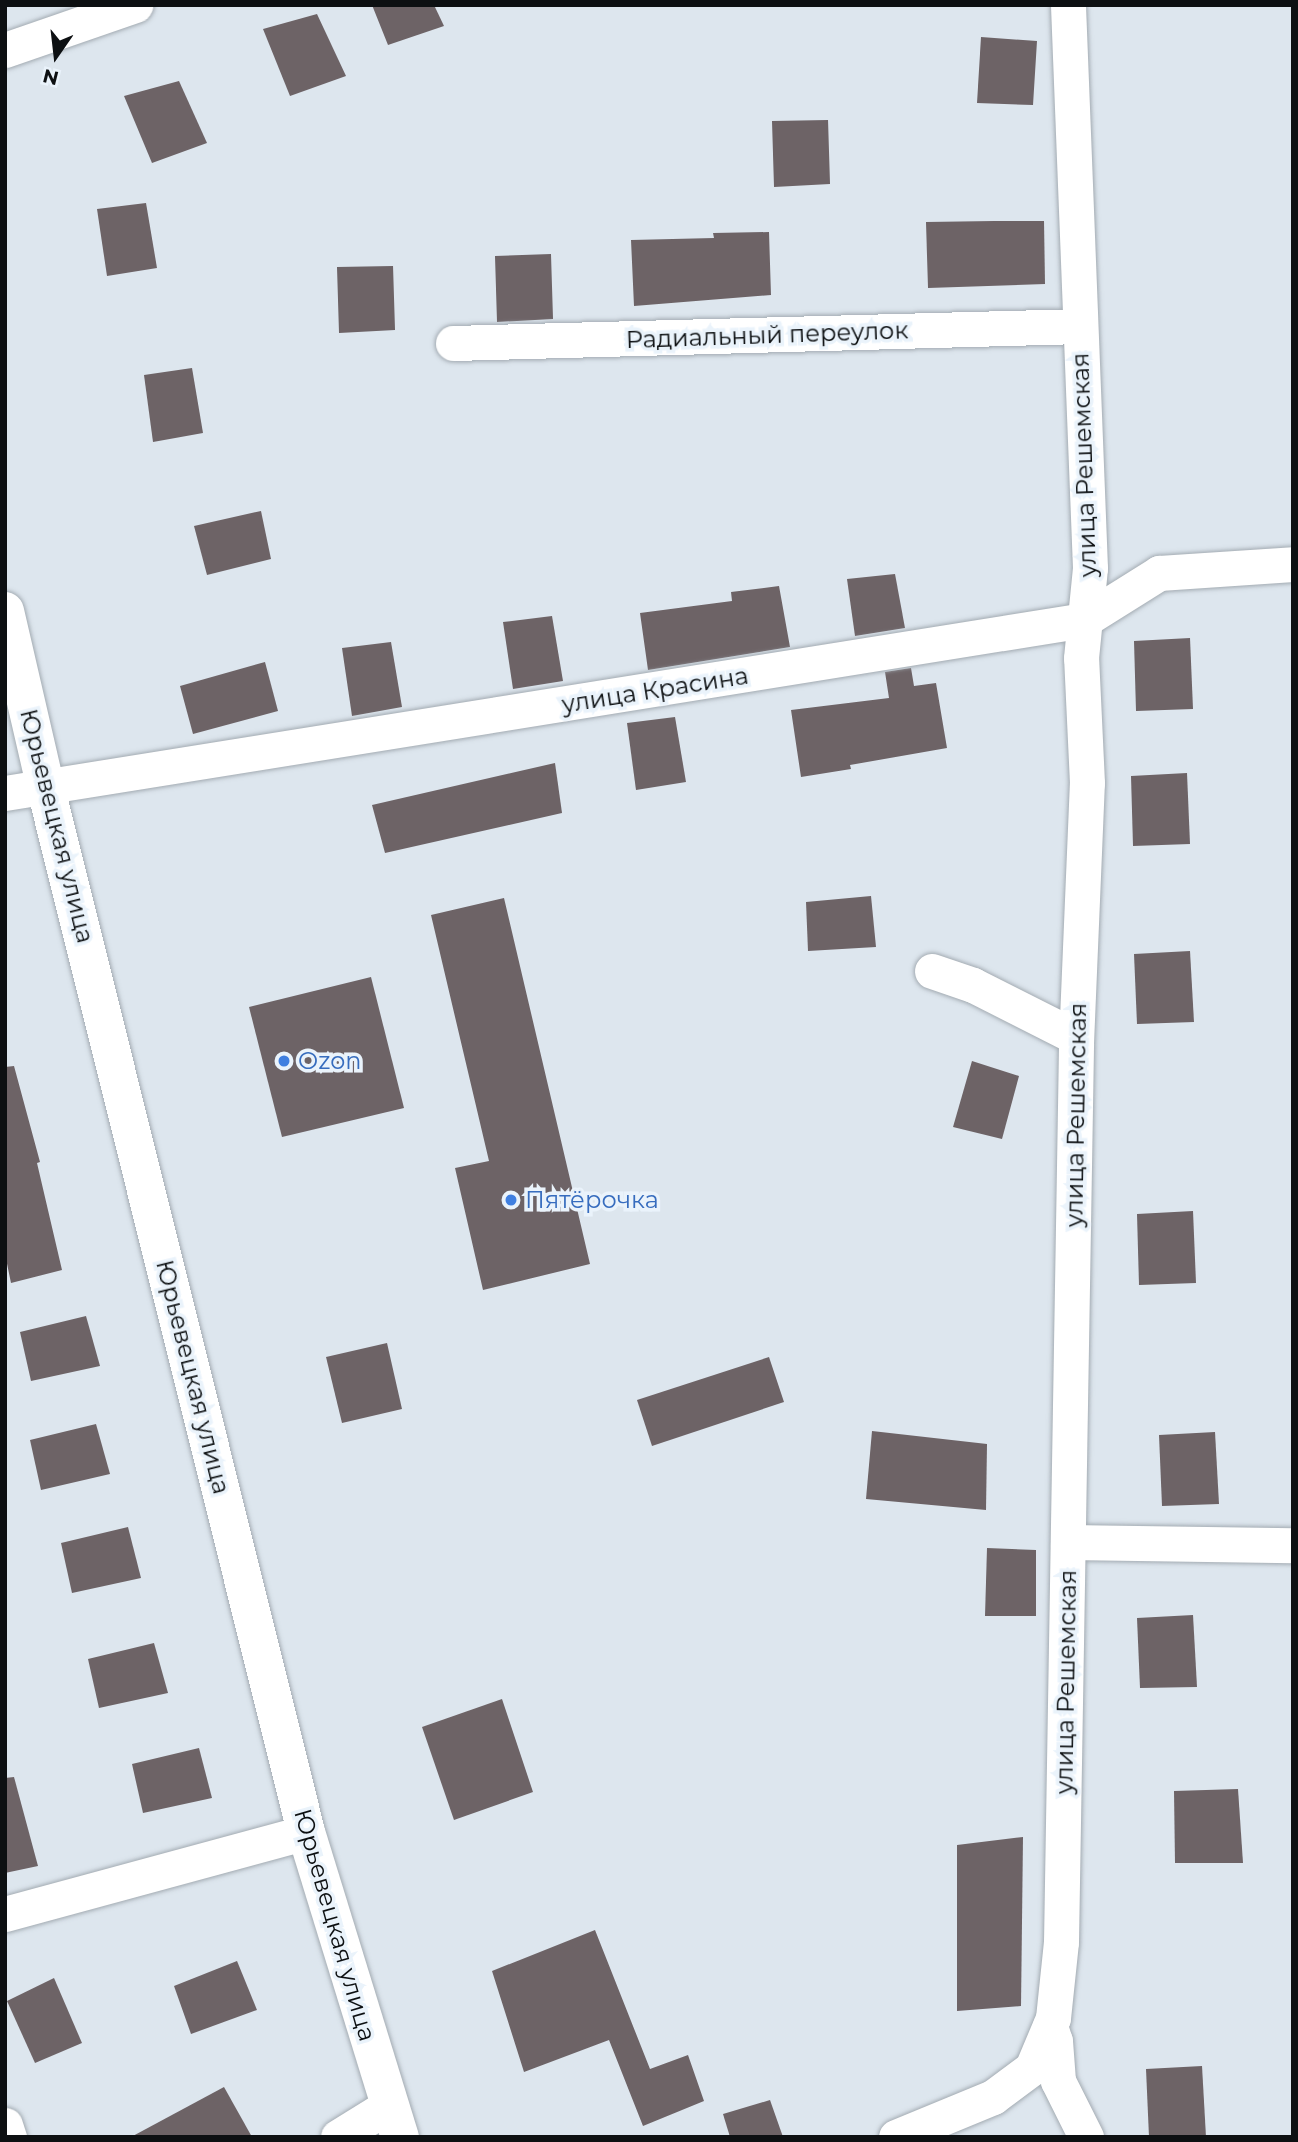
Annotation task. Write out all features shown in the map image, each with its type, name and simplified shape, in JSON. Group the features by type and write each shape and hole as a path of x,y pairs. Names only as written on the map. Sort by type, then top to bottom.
{"main road":[{"name":"Юрьевецкая улица","path":"5,611 46,789 306,1832 394,2121"}],"street":[{"path":"5,50 135,5"},
{"name":"улица Решемская","path":"896,2137 993,2097 1032,2068 1050,2026 1061,1942 1076,1037 1087,783 1081,658 1090,568 1068,5"},
{"name":"Радиальный переулок","path":"453,343 1080,326"},
{"name":"улица Красина","path":"5,793 46,789 1084,620 1159,573 1293,564"},
{"path":"932,971 972,985 1076,1037"},
{"path":"1068,1542 1293,1545"},
{"path":"5,1914 306,1832"},
{"path":"1050,2026 1055,2041 1059,2137"},
{"path":"1058,2081 1086,2137"},
{"path":"338,2137 394,2121"},
{"path":"5,2125 9,2137"}],"building":[{"path":"372,5 434,5 444,26 388,45"},
{"path":"317,14 346,76 290,96 263,29"},
{"path":"981,37 1037,41 1033,105 977,103"},
{"path":"179,81 207,143 152,163 124,96"},
{"path":"828,120 830,184 774,187 772,121"},
{"path":"146,203 157,268 107,276 97,209"},
{"path":"1044,221 1045,284 928,288 926,222"},
{"path":"769,232 771,295 634,306 631,240 714,238 713,233"},
{"path":"551,254 553,319 497,322 495,256"},
{"path":"393,266 395,330 339,333 337,267"},
{"path":"192,368 203,433 153,442 144,375"},
{"path":"261,511 271,559 207,575 194,526"},
{"path":"895,574 905,628 855,636 847,579"},
{"path":"779,586 790,647 648,670 640,613 732,601 731,592"},
{"path":"552,616 563,681 513,689 503,622"},
{"path":"1190,638 1193,709 1136,711 1134,641"},
{"path":"391,642 402,707 352,716 342,648"},
{"path":"265,662 278,711 193,734 180,686"},
{"path":"911,668 914,686 936,683 947,748 850,765 851,769 801,777 791,710 889,698 885,672"},
{"path":"675,717 686,782 636,790 627,723"},
{"path":"555,763 562,813 385,853 372,805"},
{"path":"1187,773 1190,844 1133,846 1131,776"},
{"path":"871,896 876,947 808,951 806,902"},
{"path":"504,898 590,1264 483,1290 455,1168 489,1161 431,915"},
{"path":"1190,951 1194,1022 1137,1024 1134,954"},
{"path":"371,977 404,1108 282,1137 249,1007"},
{"path":"972,1061 1019,1076 1002,1139 953,1127"},
{"path":"14,1066 40,1162 37,1163 62,1270 11,1283 5,1254 5,1067"},
{"path":"1193,1211 1196,1283 1139,1285 1137,1214"},
{"path":"86,1316 100,1366 31,1381 20,1332"},
{"path":"387,1343 402,1409 342,1423 326,1357"},
{"path":"769,1357 784,1402 652,1446 637,1400"},
{"path":"96,1424 110,1474 41,1490 30,1440"},
{"path":"872,1431 987,1444 986,1510 866,1499"},
{"path":"1215,1432 1219,1504 1162,1506 1159,1435"},
{"path":"128,1527 141,1578 72,1593 61,1543"},
{"path":"987,1548 1036,1550 1036,1616 985,1616"},
{"path":"1193,1615 1197,1687 1140,1688 1137,1618"},
{"path":"154,1643 168,1693 99,1708 88,1659"},
{"path":"502,1699 533,1792 454,1820 422,1727"},
{"path":"199,1748 212,1798 143,1813 132,1764"},
{"path":"14,1777 38,1866 5,1873 5,1778"},
{"path":"1238,1789 1243,1863 1175,1863 1174,1791"},
{"path":"1023,1837 1021,2006 957,2011 957,1845"},
{"path":"595,1930 650,2069 688,2055 704,2101 643,2126 609,2040 524,2072 492,1971"},
{"path":"237,1961 257,2010 191,2034 174,1986"},
{"path":"54,1978 82,2043 35,2063 7,2001"},
{"path":"1202,2066 1206,2137 1149,2137 1146,2069"},
{"path":"224,2087 252,2137 131,2137"},
{"path":"770,2100 783,2137 730,2137 723,2114"}],"place":[{"name":"Ozon","path":"284,1061"},
{"name":"Пятёрочка","path":"511,1200"}]}
